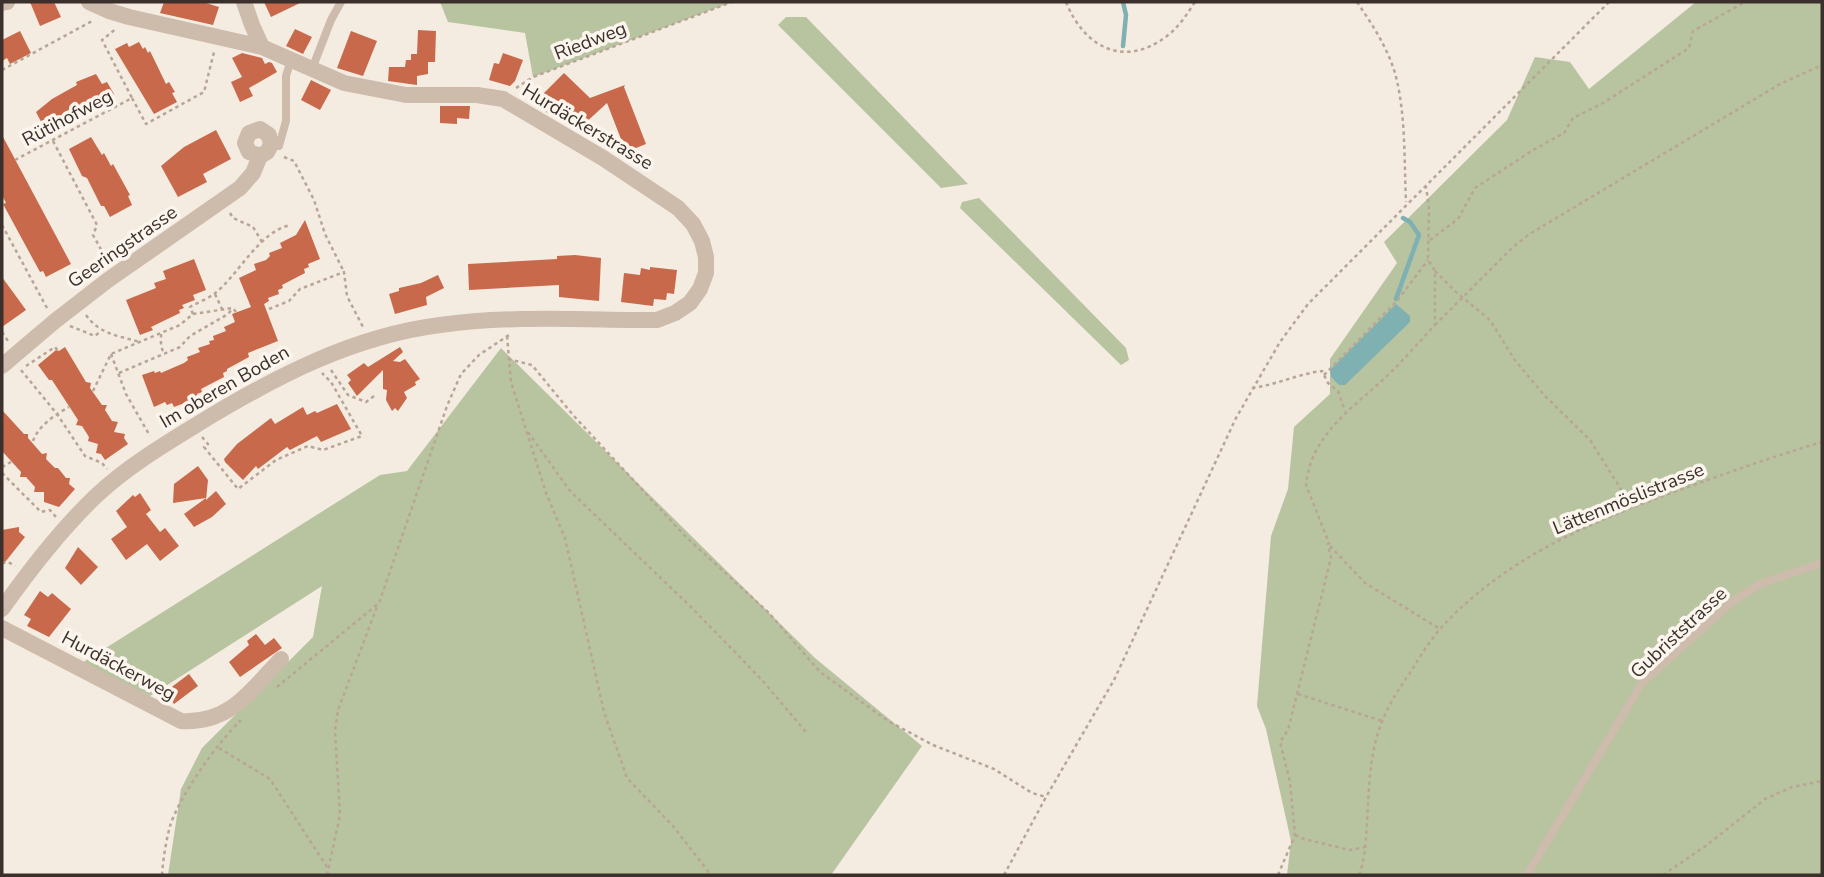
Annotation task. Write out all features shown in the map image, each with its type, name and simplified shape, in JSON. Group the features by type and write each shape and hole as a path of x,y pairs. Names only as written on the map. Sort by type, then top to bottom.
{"street":[{"path":"2,3 7,2"},
{"name":"Hurdäckerstrasse","path":"89,2 130,17 262,47 344,83 382,92 426,96 478,95 503,99 603,158 678,208 693,224 706,257 706,273 695,296 675,313 657,320 532,318"},
{"path":"244,2 262,47"},
{"name":"Geeringstrasse","path":"2,366 55,321 149,249 222,202 253,173 270,149"},
{"name":"Im oberen Boden","path":"2,609 54,539 97,495 157,448 248,393 307,363 395,333 440,325 532,318"},
{"name":"Hurdäckerweg","path":"2,628 181,721 200,722 216,718 234,707 281,659"}],"lane":[{"path":"312,69 341,2"},
{"path":"270,149 286,121 286,76 291,60"},
{"name":"Gubriststrasse","path":"1527,875 1643,683 1733,601 1762,583 1822,563"}],"path":[{"name":"Riedweg","path":"503,99 533,77 732,2"},
{"path":"1066,2 1079,29 1089,39 1101,46 1122,51 1152,45 1167,36 1179,25 1195,2"},
{"path":"1357,2 1373,25 1394,72 1401,101 1406,203"},
{"path":"1004,875 1114,680 1236,418 1280,342 1308,304 1609,2"},
{"path":"1430,240 1458,219 1475,188 1564,133 1573,118 1603,103 1689,48 1693,31 1745,2"},
{"path":"2,69 109,11"},
{"name":"Rütihofweg","path":"130,17 102,40 146,124 204,92 218,37"},
{"path":"1278,875 1295,835 1290,782 1280,742 1288,730 1331,558 1329,543 1306,485 1317,449 1329,430 1345,412 1379,384 1462,298 1528,235 1780,84 1822,65"},
{"name":"Rütihofweg","path":"15,160 132,98"},
{"path":"53,141 97,225 93,235 101,249"},
{"path":"284,157 294,161 314,200 325,234 344,272 347,296 361,319"},
{"path":"1324,375 1397,301 1428,260 1430,240 1426,187"},
{"path":"222,202 233,218 253,227 262,242"},
{"path":"2,225 44,302"},
{"path":"193,314 190,307 215,294 262,242 285,226 291,225"},
{"path":"1428,260 1435,271 1462,298 1490,320 1514,359 1544,395 1590,440 1632,507"},
{"path":"1435,271 1435,326"},
{"path":"269,309 289,301 300,289 344,272"},
{"path":"215,294 222,309"},
{"path":"93,391 111,354 180,326 193,314 233,308"},
{"path":"233,308 236,312"},
{"path":"119,373 180,347 190,335 228,314 233,308"},
{"path":"83,309 94,327 101,331 141,342"},
{"path":"327,875 340,815 335,730 338,709 379,603 447,406 461,374 479,355 532,318"},
{"path":"55,321 95,336 101,331"},
{"path":"161,334 160,346 163,354"},
{"path":"507,337 512,382 546,492 565,538 604,712 627,778 672,825 711,875"},
{"path":"26,367 55,347 58,351"},
{"path":"111,354 126,394 154,442"},
{"path":"508,359 532,365 573,415 686,537 769,612 820,672 899,726 933,745 994,769 1032,793 1046,797"},
{"path":"328,365 348,395 366,402 374,396"},
{"path":"19,371 21,370 57,414 85,456 102,463 107,470"},
{"path":"202,437 208,444 204,447 238,489 275,460 309,446 323,450 362,436 331,382 323,373 314,371"},
{"path":"1252,388 1322,371 1328,383 1338,391 1345,412"},
{"path":"33,441 34,436 57,414 69,407"},
{"path":"526,430 570,491 692,608 762,680 806,732"},
{"name":"Lättenmöslistrasse","path":"1359,875 1365,847 1370,769 1382,721 1401,686 1440,629 1521,562 1583,527 1632,507 1822,442"},
{"path":"2,467 11,462"},
{"path":"2,473 41,512 50,510 56,516"},
{"path":"1328,544 1365,583 1440,629"},
{"path":"2,563 8,562 15,566"},
{"path":"271,691 379,603"},
{"path":"1297,694 1382,721"},
{"path":"162,875 170,825 184,797 244,716"},
{"path":"218,748 270,779 327,867"},
{"path":"1663,875 1707,845 1765,799 1792,787 1822,781"},
{"path":"1295,835 1350,849 1365,847"}],"green space":[{"path":"440,2 732,2 533,77 525,33 448,22"},
{"path":"1696,2 1822,2 1822,875 1287,875 1291,841 1266,729 1257,706 1271,536 1288,489 1294,427 1330,394 1330,359 1397,263 1384,242 1507,120 1535,57 1570,62 1589,89"},
{"path":"786,17 806,17 968,184 941,188 778,25"},
{"path":"979,198 1126,348 1129,360 1121,365 960,208 962,202"},
{"path":"501,348 815,658 922,746 831,875 168,875 181,789 202,748 313,637 322,586 150,696 82,663 380,475 407,471"}],"water":[{"path":"1396,304 1410,316 1410,322 1345,385 1339,385 1331,377 1330,370"}],"building":[{"path":"30,2 54,2 61,17 40,26"},
{"path":"164,2 203,2 219,7 213,25 160,13"},
{"path":"264,2 302,2 271,17"},
{"path":"295,29 312,37 303,54 286,46"},
{"path":"418,30 436,31 435,62 428,62 428,74 417,76 417,85 388,81 389,67 405,67 406,60 411,60 411,54 417,54"},
{"path":"20,31 31,53 10,64 7,58 2,61 2,40"},
{"path":"351,31 377,41 363,76 337,68"},
{"path":"139,42 143,49 145,47 148,53 150,51 166,84 169,82 175,92 172,93 177,102 154,114 115,49 127,43 129,47"},
{"path":"242,53 262,58 265,64 272,63 277,72 249,88 253,96 240,102 231,82 242,77 232,58"},
{"path":"503,53 523,60 515,81 510,86 489,80 494,63 499,64"},
{"path":"564,73 590,98 625,85 646,144 626,152 607,103 582,126 566,110 558,119 533,104"},
{"path":"96,74 102,84 107,82 114,94 48,135 36,112 77,85 76,82"},
{"path":"311,80 331,90 320,110 301,100"},
{"path":"440,106 470,106 469,119 457,118 457,124 440,123"},
{"path":"216,130 231,159 203,174 207,182 178,197 161,166 184,147"},
{"path":"2,135 71,264 46,277 43,271 40,272 3,204 6,203 2,195"},
{"path":"91,137 102,155 104,153 111,166 113,164 130,195 128,196 132,205 110,217 104,206 101,206 87,178 82,176 69,149"},
{"path":"305,220 320,259 308,264 309,267 304,269 305,273 282,285 283,288 278,290 279,294 268,298 269,301 264,304 278,341 248,353 249,357 223,373 224,377 201,389 202,392 197,394 198,398 174,407 172,403 167,405 165,402 154,407 142,375 154,371 161,373 184,363 188,360 187,357 200,352 198,348 210,344 209,341 214,340 213,336 226,331 224,327 235,322 232,314 251,307 239,278 256,270 254,264 266,260 270,256 269,253 282,248 280,243 296,235"},
{"path":"557,256 601,258 599,301 559,297 559,285 469,290 468,264 557,259"},
{"path":"194,259 206,290 193,295 195,300 182,305 184,308 179,310 180,313 140,335 126,300 156,288 154,283 166,279 163,271"},
{"path":"650,267 677,270 674,294 667,293 666,300 654,299 653,306 621,302 624,273 640,275 641,268 650,270"},
{"path":"438,275 444,288 426,297 427,305 395,314 389,294"},
{"path":"2,277 26,310 2,327"},
{"path":"65,347 86,382 91,383 90,388 102,405 107,405 105,410 112,421 118,422 114,432 125,434 124,438 128,444 105,460 101,454 96,453 98,444 88,441 89,437 82,426 76,425 78,420 52,380 49,380 38,365 56,350"},
{"path":"400,347 403,352 393,361 400,362 405,359 420,379 415,382 416,385 404,392 407,398 398,411 395,408 392,411 386,400 383,370 357,396 348,383 351,380 347,375 364,363 368,367"},
{"path":"337,404 351,429 321,442 317,436 290,450 287,447 258,469 256,466 243,480 225,462 224,459 237,444 271,418 275,424 303,407 307,415"},
{"path":"2,410 24,434 28,434 28,438 42,454 47,453 46,459 55,468 66,478 70,478 69,484 75,489 59,507 44,502 44,492 34,492 35,487 26,477 20,477 21,472 2,451"},
{"path":"198,466 208,480 206,500 216,491 226,504 212,517 194,527 184,514 206,498 173,503 174,484"},
{"path":"140,493 151,510 146,514 160,532 165,528 179,546 160,561 147,544 126,560 111,539 127,527 116,511 133,495 135,497"},
{"path":"19,527 19,532 25,537 2,566 2,530"},
{"path":"78,547 98,567 81,585 65,568"},
{"path":"40,591 48,597 52,593 71,609 49,637 27,626 31,619 24,615"},
{"path":"256,634 265,645 274,638 282,648 240,677 229,662 249,645 247,641"},
{"path":"189,674 198,686 174,704 165,692"}],"waterway":[{"path":"1123,2 1126,15 1123,46"},
{"path":"1396,299 1419,235 1410,222 1403,218"}]}
